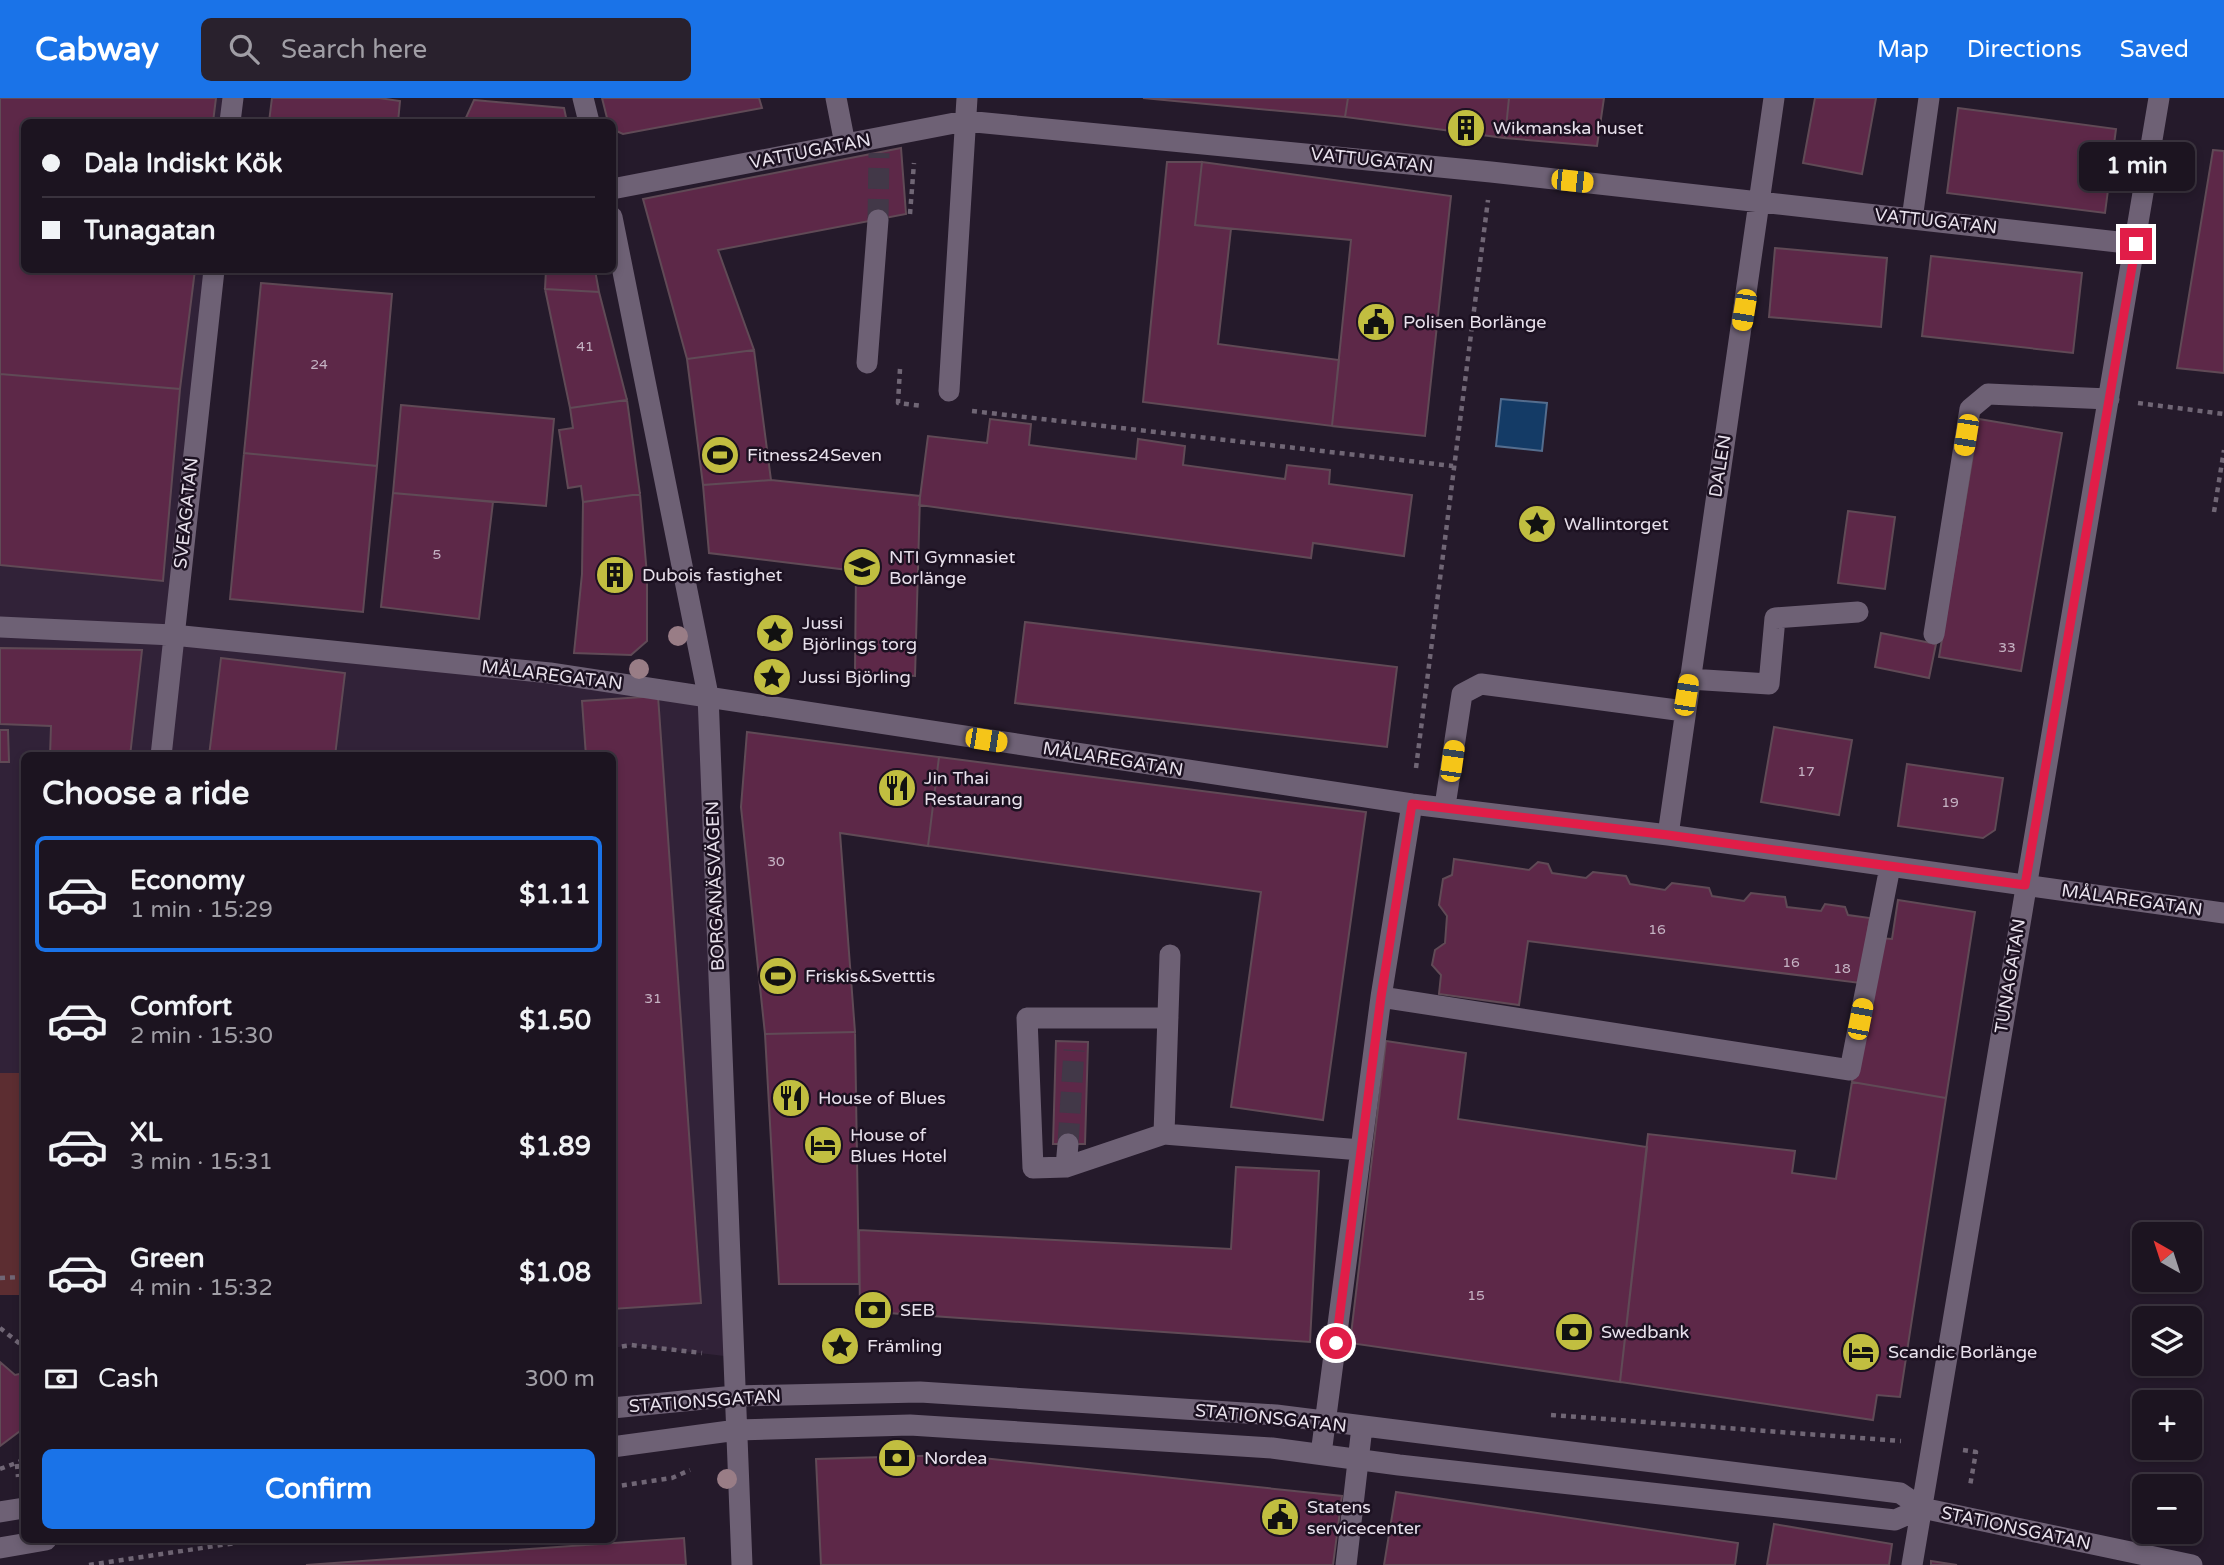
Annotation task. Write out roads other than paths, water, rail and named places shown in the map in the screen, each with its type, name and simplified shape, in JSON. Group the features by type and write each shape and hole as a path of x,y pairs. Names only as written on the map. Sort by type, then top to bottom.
{"street":[{"path":"230,119 233,98"},
{"path":"583,98 588,119"},
{"path":"836,98 845,144"},
{"path":"949,390 967,98"},
{"name":"DALEN","path":"1668,835 1774,98"},
{"path":"1912,219 1929,98"},
{"name":"TUNAGATAN","path":"1912,1565 2159,98"},
{"name":"VATTUGATAN","path":"616,188 845,144 879,145 916,131 965,121 1491,172 2136,244"},
{"path":"867,363 878,219"},
{"name":"BORGANÄSVÄGEN","path":"616,237 708,695 743,1565"},
{"name":"SVEAGATAN","path":"161,752 214,273"},
{"path":"1934,634 1970,410 1988,394 2109,399"},
{"path":"1689,679 1769,684 1775,618 1858,612"},
{"name":"MÅLAREGATAN","path":"0,627 173,635 542,672 708,695 1412,804 1668,835 2224,913"},
{"path":"1445,806 1462,694 1481,684 1684,710"},
{"path":"1321,1454 1381,997 1412,804"},
{"path":"1381,997 1850,1070 1890,867"},
{"path":"1164,1133 1170,956"},
{"path":"1168,1018 1027,1018 1033,1168 1066,1167 1164,1133 1362,1150"},
{"path":"1066,1167 1068,1144"},
{"name":"STATIONSGATAN","path":"616,1408 735,1396 920,1392 1276,1415 1900,1493 1922,1508 2193,1565"},
{"name":"STATIONSGATAN","path":"616,1446 737,1430 910,1426 1272,1448 1895,1520 1922,1508"},
{"path":"1346,1565 1362,1427"},
{"path":"0,1512 21,1508"},
{"path":"0,1548 29,1543"}],"water":[{"path":"1501,399 1547,403 1542,451 1496,446"}],"tunnel":[{"path":"878,220 879,153"},
{"path":"1068,1144 1074,1050"}],"place":[{"name":"Wikmanska huset","path":"1466,128"},
{"name":"Polisen Borlänge","path":"1376,322"},
{"name":"Fitness24Seven","path":"720,455"},
{"name":"Wallintorget","path":"1537,524"},
{"name":"NTI Gymnasiet Borlänge","path":"862,567"},
{"name":"Dubois fastighet","path":"615,575"},
{"name":"Jussi Björlings torg","path":"775,633"},
{"name":"Jussi Björling","path":"772,677"},
{"name":"Jin Thai Restaurang","path":"897,788"},
{"name":"Friskis&Svetttis","path":"778,976"},
{"name":"House of Blues","path":"791,1098"},
{"name":"House of Blues Hotel","path":"823,1145"},
{"name":"SEB","path":"873,1310"},
{"name":"Swedbank","path":"1574,1332"},
{"name":"Främling","path":"840,1346"},
{"name":"Scandic Borlänge","path":"1861,1352"},
{"name":"Nordea","path":"897,1458"},
{"name":"Statens servicecenter","path":"1280,1517"}]}
